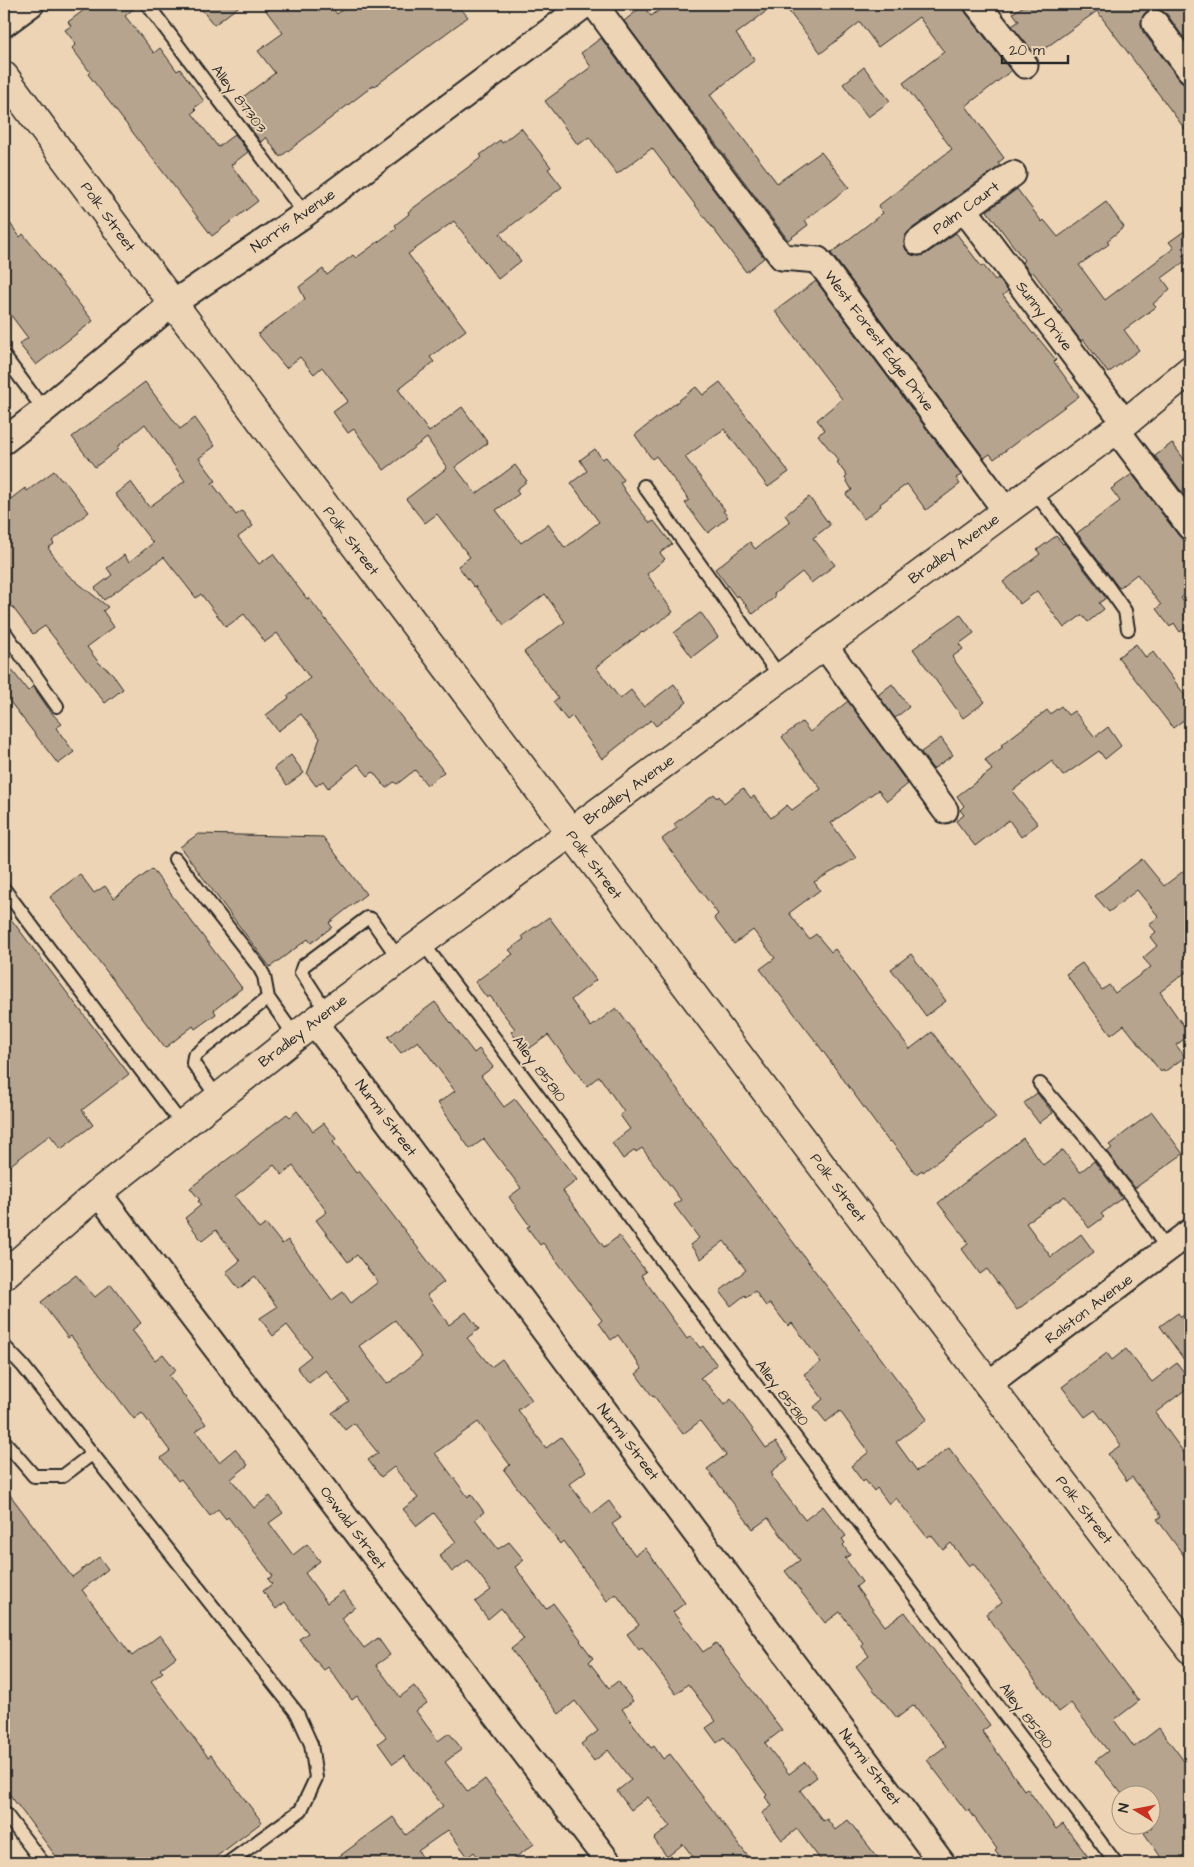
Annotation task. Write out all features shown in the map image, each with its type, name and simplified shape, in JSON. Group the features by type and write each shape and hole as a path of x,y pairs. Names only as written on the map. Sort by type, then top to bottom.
{"main road":[{"name":"Polk Street","path":"4,76 172,304 570,833 987,1385 1190,1649"},
{"name":"Bradley Avenue","path":"4,1275 98,1193 312,1023 1121,426 1190,370"}],"street":[{"path":"4,24 31,4"},
{"name":"Norris Avenue","path":"4,441 172,304 305,214 586,4"},
{"name":"West Forest Edge Drive","path":"594,4 782,257 818,260 1006,510"},
{"path":"976,4 1024,65"},
{"path":"1155,23 1190,70"},
{"name":"Palm Court","path":"918,242 1013,174"},
{"name":"Sunny Drive","path":"964,209 1121,426 1190,527"},
{"path":"824,645 945,810"},
{"name":"Nurmi Street","path":"312,1023 942,1863"},
{"name":"Oswald Street","path":"98,1193 609,1863"},
{"name":"Ralston Avenue","path":"987,1385 1190,1232"}],"lane":[{"name":"Alley 87303","path":"147,4 305,214"},
{"path":"4,356 44,410"},
{"path":"644,486 781,678"},
{"path":"1033,490 1125,611 1128,629"},
{"path":"4,631 57,706"},
{"path":"175,859 259,968 264,976 268,998"},
{"path":"4,889 183,1126"},
{"path":"312,1023 301,972 302,966 367,918 371,919 400,959"},
{"name":"Alley 85810","path":"422,942 1116,1863"},
{"path":"268,998 312,1023"},
{"path":"218,1098 193,1063 194,1056 268,998"},
{"path":"1040,1084 1090,1141 1131,1196 1167,1250"},
{"path":"4,1346 23,1366 297,1713 311,1744 316,1778 301,1810 228,1863"},
{"path":"4,1441 34,1476 63,1476 92,1454"},
{"path":"4,1812 43,1863"}],"building":[{"path":"92,4 139,4 125,16 154,53 160,48 177,71 180,69 204,101 194,108 196,110 192,113 218,147 235,134 248,152 231,165 258,201 212,236 88,74 90,72 72,48 76,44 65,30 71,26 68,22"},
{"path":"197,4 242,4 214,25"},
{"path":"261,4 329,4 337,14 350,4 457,4 468,17 374,85 280,157 266,137 261,142 248,125 254,120 239,100 275,73 258,51 283,33"},
{"path":"668,4 776,4 736,34 755,60 710,95 777,183 821,152 849,187 805,220 808,225 788,240 624,21 643,6 651,16"},
{"path":"783,4 961,4 1011,71 966,106 1004,158 998,163 1000,166 910,230 905,236 904,243 906,250 912,255 920,256 926,254 956,233 981,266 983,265 995,280 998,278 1008,291 1003,295 1056,360 1054,362 1079,396 994,459 990,454 984,458 831,253 883,213 878,206 952,149 903,83 944,52 919,17 878,47 860,22 821,53"},
{"path":"1027,4 1190,4 1190,36 1185,40 1167,14 1160,10 1153,9 1146,12 1141,24 1143,32 1190,93 1190,136 1097,11 1037,54 1034,53 1012,26 1019,21 1013,13"},
{"path":"601,38 764,258 746,272 652,148 617,174 589,137 578,145 545,101 591,67 581,53"},
{"path":"864,67 890,101 868,117 843,84"},
{"path":"521,128 551,167 548,169 562,187 500,234 521,261 498,279 454,221 408,254 466,330 430,357 434,362 398,389 429,432 462,407 488,443 455,467 476,494 515,465 527,481 516,490 519,494 496,510 521,543 548,524 565,548 599,522 571,483 587,471 580,460 595,449 602,459 606,457 624,480 620,483 650,523 654,521 672,544 660,553 665,559 647,574 673,612 642,632 596,667 620,699 631,690 644,707 674,684 687,702 656,726 651,720 602,759 572,716 567,720 553,702 558,698 524,652 565,622 545,594 504,625 458,566 470,557 437,514 425,523 406,499 447,468 427,438 384,470 354,429 348,433 333,412 348,401 322,367 314,374 300,357 286,368 258,334 305,299 299,287 323,269 327,275 353,255 356,258 397,228 395,225 409,214 408,212 482,157 480,155 500,140 502,143"},
{"path":"1017,189 1042,222 1044,220 1058,237 1106,202 1124,227 1107,241 1109,244 1079,265 1105,300 1174,248 1169,242 1190,227 1190,270 1184,262 1162,278 1170,289 1153,304 1156,307 1124,330 1139,350 1108,373 1083,339 1081,341 1060,313 1062,311 1033,272 1031,274 1022,262 1024,260 987,211"},
{"path":"4,215 20,237 23,234 93,321 36,365 19,344 28,338 4,306"},
{"path":"816,281 961,475 956,478 960,484 926,510 907,484 880,504 881,506 864,519 846,494 852,490 845,478 847,476 837,462 839,461 818,435 825,430 817,420 842,399 775,311"},
{"path":"145,382 180,429 195,418 215,446 199,458 216,481 212,483 236,515 242,511 253,526 238,537 259,564 273,554 444,772 427,785 415,770 397,784 394,782 386,788 373,772 368,776 358,764 328,788 323,781 316,786 307,774 320,738 301,714 278,731 266,715 289,698 287,696 310,678 277,633 265,642 244,614 226,627 201,594 196,598 164,557 104,600 95,588 112,575 107,568 124,555 129,562 153,543 115,494 131,482 149,507 185,481 145,424 117,447 119,449 95,467 72,437"},
{"path":"720,382 789,472 768,487 724,429 685,457 725,510 723,511 728,517 708,533 685,503 689,500 681,489 656,456 652,459 635,435 696,387 703,395"},
{"path":"1172,443 1190,467 1190,503 1155,456"},
{"path":"54,471 61,480 63,479 89,512 52,541 54,544 48,548 68,575 108,607 103,611 114,627 87,647 99,663 111,672 123,689 105,703 45,626 33,634 4,596 4,504 25,488 27,491"},
{"path":"1132,474 1179,536 1184,540 1190,541 1190,591 1181,598 1190,610 1190,625 1180,632 1174,623 1170,627 1156,609 1161,605 1137,574 1119,588 1077,533 1120,501 1111,489"},
{"path":"809,497 830,525 813,538 835,565 811,583 802,572 774,594 775,597 753,614 738,595 736,597 715,569 750,542 755,549 790,522 785,515"},
{"path":"1056,536 1064,543 1106,598 1099,603 1104,609 1088,622 1082,615 1064,628 1037,591 1020,604 1003,582 1040,554 1037,550"},
{"path":"700,613 718,637 692,657 674,633"},
{"path":"960,614 974,633 959,644 963,649 952,657 985,702 963,718 913,649"},
{"path":"1136,644 1146,658 1153,652 1190,702 1190,715 1173,728 1118,657"},
{"path":"4,660 28,691 33,686 50,711 62,724 56,728 74,752 58,764 4,694"},
{"path":"892,684 909,707 895,718 878,695"},
{"path":"848,701 908,784 887,801 878,790 831,823 856,858 814,882 820,890 789,913 809,939 816,934 831,952 835,949 910,1049 932,1032 996,1118 923,1172 922,1170 916,1174 891,1141 889,1142 760,969 775,958 753,930 734,944 714,918 718,914 662,839 677,828 674,824 714,794 717,798 719,796 724,803 743,788 751,798 754,796 771,818 787,805 792,810 821,789 782,737 802,722 810,732"},
{"path":"1061,706 1068,715 1074,711 1095,737 1108,727 1121,746 1105,759 1099,751 1063,776 1052,761 1012,791 1038,824 1021,837 1009,820 975,846 956,821 964,815 960,810 964,806 957,796 992,770 985,760 1003,747 1001,745 1047,710 1050,714"},
{"path":"941,738 953,755 933,769 921,752"},
{"path":"291,755 304,773 287,785 274,768"},
{"path":"198,834 323,837 366,894 329,923 332,927 311,943 308,939 270,967 180,847"},
{"path":"1142,859 1164,886 1190,866 1190,969 1160,992 1190,1035 1176,1045 1185,1057 1164,1072 1163,1070 1161,1072 1124,1025 1111,1035 1066,974 1082,963 1102,990 1109,985 1115,993 1151,967 1143,958 1157,946 1150,937 1156,932 1149,924 1159,917 1137,890 1109,912 1095,896"},
{"path":"152,869 242,988 214,1010 216,1014 195,1029 193,1026 165,1048 50,897 80,874 94,893 105,886 114,898"},
{"path":"4,910 129,1074 82,1110 93,1125 61,1149 50,1135 4,1170"},
{"path":"549,917 596,980 571,1000 591,1027 616,1008 927,1419 896,1442 917,1471 949,1448 1139,1701 1114,1720 1134,1747 1159,1728 1190,1769 1190,1863 1165,1863 1145,1834 1162,1834 1162,1784 1114,1784 1095,1761 1108,1751 1071,1703 1059,1712 986,1614 1002,1602 973,1563 969,1566 951,1543 943,1550 931,1535 927,1537 896,1498 889,1504 877,1488 874,1491 865,1480 863,1482 851,1466 869,1452 840,1411 826,1422 814,1407 823,1399 804,1374 821,1362 792,1323 788,1326 770,1303 766,1306 755,1291 746,1297 745,1295 731,1306 720,1291 746,1270 724,1241 701,1259 690,1245 699,1238 674,1205 681,1200 642,1148 636,1152 635,1150 623,1159 612,1143 630,1129 620,1115 624,1112 599,1076 587,1086 548,1035 526,1051 511,1032 515,1029 490,996 487,998 475,982 513,954 509,950 524,939 522,936"},
{"path":"911,954 946,1001 926,1016 891,969"},
{"path":"435,1002 474,1053 479,1049 493,1067 481,1076 504,1107 515,1099 577,1180 563,1191 604,1247 619,1236 646,1272 641,1275 687,1339 691,1336 700,1348 703,1346 717,1365 700,1378 724,1405 731,1399 766,1448 776,1442 788,1459 771,1472 772,1477 805,1520 823,1506 846,1536 842,1539 845,1543 843,1545 850,1555 845,1558 862,1582 856,1587 885,1626 905,1612 990,1725 982,1731 1024,1790 1027,1788 1056,1829 1063,1824 1093,1863 1004,1863 995,1851 997,1849 969,1810 967,1812 927,1760 946,1746 914,1705 897,1718 876,1693 856,1666 869,1656 861,1645 863,1643 840,1612 825,1623 785,1571 800,1560 768,1518 753,1529 707,1469 726,1455 700,1421 683,1434 653,1397 636,1374 642,1369 618,1335 611,1340 599,1323 602,1320 543,1243 540,1245 527,1227 530,1226 509,1197 521,1188 484,1139 470,1149 438,1103 455,1091 418,1041 401,1053 388,1037"},
{"path":"1037,1093 1053,1113 1039,1123 1024,1103"},
{"path":"297,1111 313,1131 324,1123 336,1139 333,1142 356,1173 359,1171 444,1282 427,1295 449,1325 466,1312 479,1329 467,1338 491,1367 502,1359 532,1400 518,1410 546,1448 561,1437 586,1471 569,1484 592,1514 609,1501 621,1518 612,1524 635,1555 645,1548 685,1603 673,1612 703,1652 716,1643 782,1730 765,1743 789,1774 805,1762 817,1777 800,1790 823,1821 827,1819 835,1830 848,1820 882,1863 823,1863 797,1829 782,1840 762,1813 772,1806 765,1797 767,1795 724,1737 717,1743 706,1728 716,1721 688,1684 676,1694 642,1648 639,1650 627,1634 639,1625 616,1594 607,1601 563,1541 560,1544 504,1470 510,1465 478,1422 435,1453 468,1497 471,1494 484,1512 475,1519 498,1549 509,1542 524,1560 515,1567 546,1609 553,1603 593,1658 589,1662 609,1688 618,1681 633,1701 622,1709 651,1748 654,1746 663,1759 670,1754 753,1863 698,1863 683,1844 667,1857 654,1839 670,1826 648,1797 631,1810 617,1791 631,1780 608,1750 594,1761 581,1744 598,1731 575,1701 559,1714 511,1649 524,1639 501,1608 488,1619 475,1602 491,1590 468,1560 452,1572 439,1555 456,1542 434,1513 417,1526 403,1509 418,1498 394,1467 381,1477 368,1460 378,1453 354,1423 345,1430 332,1413 349,1401 326,1370 309,1383 297,1367 311,1356 287,1325 273,1336 260,1318 277,1307 255,1276 239,1289 226,1272 240,1261 216,1230 202,1241 185,1218 201,1205 198,1201 200,1200 190,1188 287,1114 290,1117","holes":["274,1165 282,1175 293,1166 327,1212 316,1220 348,1262 357,1255 378,1282 351,1303 343,1292 332,1300 288,1240 282,1244 266,1224 259,1229 235,1196","395,1320 422,1357 387,1383 359,1346"]},
{"path":"1152,1112 1183,1154 1135,1188 1107,1152 1112,1148 1109,1145"},
{"path":"1023,1138 1043,1165 1063,1150 1080,1172 1094,1161 1122,1198 1101,1214 1104,1217 1089,1228 1065,1196 1026,1223 1051,1257 1081,1234 1094,1252 1017,1310 987,1269 980,1274 962,1249 968,1244 967,1240 938,1203"},
{"path":"76,1275 95,1297 111,1284 141,1323 132,1330 155,1360 163,1354 176,1370 169,1376 206,1424 196,1431 219,1462 235,1449 248,1465 231,1479 254,1508 270,1496 283,1513 269,1523 293,1555 307,1544 320,1561 305,1573 327,1603 343,1591 355,1607 341,1618 364,1648 378,1638 390,1655 376,1665 400,1697 414,1686 427,1703 416,1711 438,1741 449,1733 462,1749 445,1762 468,1792 485,1779 534,1844 508,1863 482,1863 474,1852 468,1857 448,1830 418,1851 427,1863 330,1863 393,1817 406,1835 443,1806 404,1756 393,1764 378,1743 386,1737 357,1696 352,1700 328,1667 324,1670 315,1660 299,1639 308,1633 285,1602 276,1609 263,1591 272,1584 268,1579 273,1576 228,1517 226,1519 218,1509 210,1516 181,1479 178,1481 161,1458 170,1451 142,1413 134,1419 71,1336 68,1338 41,1302"},
{"path":"1190,1311 1190,1368 1160,1326 1178,1313 1181,1317"},
{"path":"1126,1349 1152,1382 1177,1363 1190,1380 1190,1386 1155,1413 1190,1461 1190,1564 1157,1519 1161,1517 1159,1512 1132,1477 1127,1481 1108,1454 1121,1445 1095,1410 1085,1417 1062,1387 1107,1353 1112,1360"},
{"path":"4,1487 72,1577 99,1557 108,1569 82,1590 132,1656 160,1635 176,1657 160,1669 163,1672 151,1681 208,1757 211,1755 262,1822 208,1863 61,1863 4,1787"}]}
